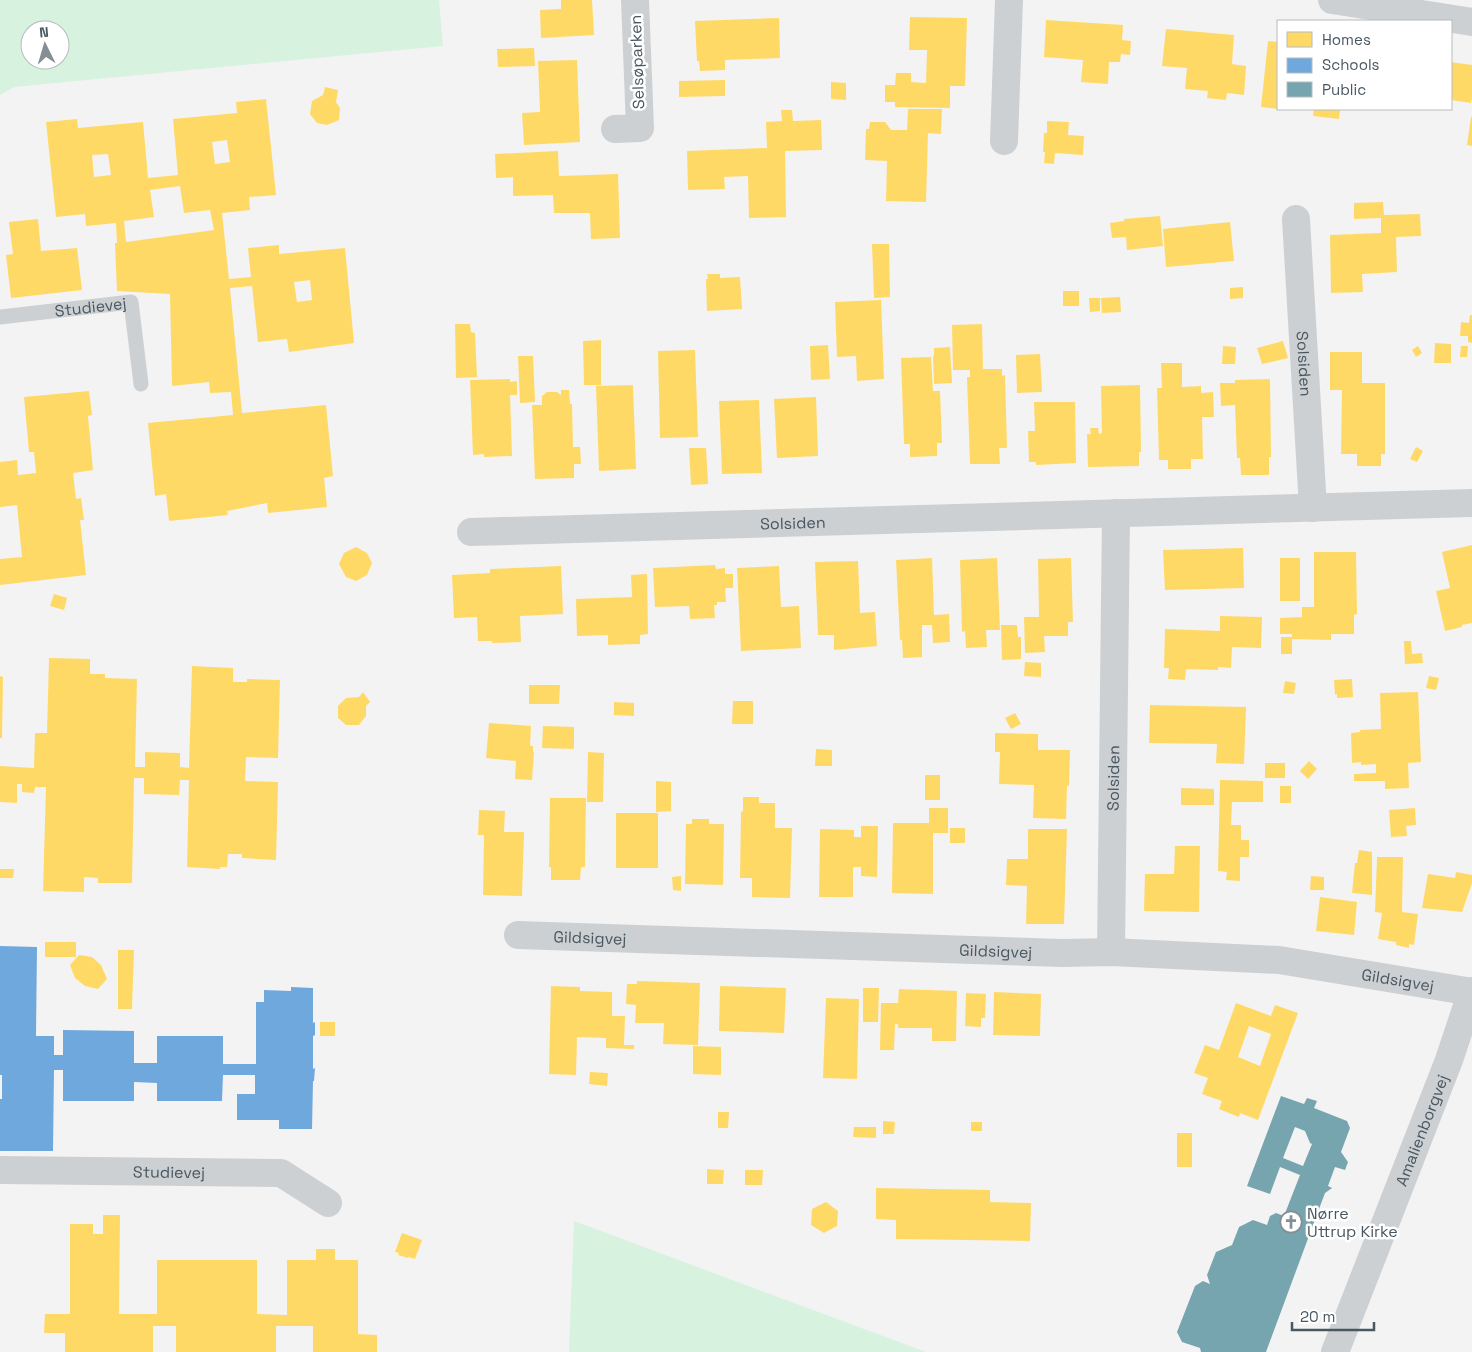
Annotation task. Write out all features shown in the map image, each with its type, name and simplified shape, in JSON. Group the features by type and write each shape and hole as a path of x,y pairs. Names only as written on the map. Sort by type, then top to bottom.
{"street":[{"name":"Selsøparken","path":"615,129 640,128 635,0"},
{"path":"1004,142 1010,0"},
{"path":"1332,0 1472,22"},
{"name":"Solsiden","path":"1296,219 1313,508"},
{"name":"Solsiden","path":"471,532 1472,503"},
{"name":"Solsiden","path":"1111,952 1116,513"},
{"name":"Gildsigvej","path":"518,935 1052,953 1111,952 1279,960 1472,991"},
{"name":"Amalienborgvej","path":"1335,1352 1449,1060 1472,991"},
{"name":"Studievej","path":"0,1170 281,1173 328,1203"}],"lane":[{"name":"Studievej","path":"0,316 131,302 141,384"}],"green space":[{"path":"0,0 439,0 443,46 14,87 0,95"},
{"path":"574,1221 926,1352 569,1352"}],"building: Homes":[{"path":"561,0 592,0 594,35 541,38 540,10 561,9"},
{"path":"910,17 967,18 965,86 950,86 950,108 895,107 895,102 885,102 885,85 895,85 896,73 911,73 911,82 926,83 927,50 909,50"},
{"path":"779,18 780,58 725,60 725,70 700,71 699,61 697,61 695,21"},
{"path":"1046,20 1123,25 1122,40 1131,41 1130,55 1121,54 1120,62 1109,62 1108,84 1081,82 1083,60 1044,57"},
{"path":"1166,29 1234,35 1232,64 1246,66 1244,95 1227,93 1226,100 1207,98 1208,91 1185,89 1187,68 1162,66"},
{"path":"1268,41 1277,42 1277,109 1261,107"},
{"path":"534,48 535,66 498,67 497,49"},
{"path":"577,60 580,142 524,145 522,113 540,112 538,61"},
{"path":"1452,62 1472,65 1471,103 1452,100"},
{"path":"725,80 725,96 679,97 679,81"},
{"path":"831,82 846,83 846,100 831,99"},
{"path":"325,87 338,90 336,102 340,108 339,120 327,125 317,123 310,114 312,101 323,95"},
{"path":"266,99 276,195 249,197 250,210 222,213 229,279 251,277 248,248 279,245 279,254 345,248 354,343 289,352 287,339 258,342 252,286 230,288 242,413 326,405 333,476 324,478 327,507 268,513 267,503 227,511 228,515 169,521 166,494 155,496 148,423 233,415 231,392 210,393 209,382 172,386 170,294 117,291 116,223 86,226 85,214 56,217 46,122 77,119 78,128 143,122 148,178 178,175 173,119 237,113 236,102","holes":["227,140 230,162 215,164 212,142","108,154 111,175 94,177 92,155","180,186 184,213 210,210 214,230 126,242 124,221 154,217 150,190","310,280 312,300 297,302 294,282"]},
{"path":"908,109 942,109 941,134 928,133 926,202 886,201 887,161 865,160 866,129 869,129 870,122 885,122 891,130 907,130"},
{"path":"781,110 792,110 793,121 821,120 822,150 785,151 786,217 749,218 748,176 724,177 725,189 688,190 687,151 767,148 766,122 782,121"},
{"path":"1314,110 1340,110 1339,119 1313,116"},
{"path":"1472,117 1472,146 1467,145"},
{"path":"1047,121 1069,122 1068,135 1084,136 1083,155 1055,153 1054,164 1044,163 1044,133 1047,133"},
{"path":"558,151 559,176 618,174 620,238 591,239 590,213 554,213 553,195 513,196 513,177 496,178 495,154"},
{"path":"1383,202 1384,215 1420,214 1421,236 1396,237 1397,272 1362,274 1363,292 1331,293 1330,235 1381,233 1381,218 1354,219 1354,203"},
{"path":"1160,216 1163,246 1127,250 1126,237 1112,238 1110,223 1124,221 1124,219"},
{"path":"38,219 41,251 77,248 82,290 11,298 6,255 13,254 9,222"},
{"path":"1230,222 1234,261 1166,267 1163,229"},
{"path":"872,244 889,244 890,297 874,298"},
{"path":"707,274 720,274 720,278 740,277 742,309 707,311"},
{"path":"1243,287 1243,298 1230,299 1230,288"},
{"path":"1063,291 1079,291 1079,306 1063,306"},
{"path":"1120,297 1121,312 1102,313 1101,298"},
{"path":"1089,298 1100,298 1100,311 1090,312"},
{"path":"881,300 884,379 857,381 856,356 837,357 835,302"},
{"path":"1470,315 1472,315 1472,343 1468,342 1468,336 1460,336 1461,322 1469,323"},
{"path":"455,324 470,324 471,332 475,333 477,377 456,378"},
{"path":"982,324 983,369 1002,369 1002,376 1005,375 1007,448 999,448 1000,464 970,464 967,377 970,377 970,370 953,370 952,325"},
{"path":"601,340 601,385 584,385 583,341"},
{"path":"1283,341 1288,358 1262,364 1257,348"},
{"path":"1435,343 1451,344 1451,363 1434,363"},
{"path":"828,345 830,379 811,380 810,346"},
{"path":"1223,346 1236,347 1235,364 1222,364"},
{"path":"1418,346 1422,353 1416,357 1412,350"},
{"path":"1461,346 1468,346 1467,357 1460,357"},
{"path":"950,347 952,383 934,384 934,348"},
{"path":"695,350 698,437 660,438 658,351"},
{"path":"1330,352 1362,352 1362,383 1385,383 1385,454 1381,454 1381,466 1357,466 1357,454 1341,454 1342,390 1330,390"},
{"path":"1040,354 1042,392 1017,393 1016,355"},
{"path":"518,356 533,356 535,402 520,403"},
{"path":"931,357 933,391 940,391 942,443 937,443 937,456 910,457 910,444 904,444 901,358"},
{"path":"1161,363 1182,363 1182,387 1201,386 1201,393 1213,392 1214,417 1202,417 1203,459 1191,459 1191,469 1168,469 1168,460 1159,460 1157,388 1162,388"},
{"path":"510,379 510,382 517,381 517,395 510,395 512,456 484,457 484,454 473,455 470,380"},
{"path":"1270,379 1271,457 1269,457 1269,475 1241,475 1240,458 1237,458 1235,405 1221,406 1220,383 1235,383 1235,380"},
{"path":"633,385 636,469 599,471 596,386"},
{"path":"1140,385 1141,452 1139,452 1139,466 1088,467 1087,434 1091,434 1090,428 1098,428 1099,434 1102,433 1101,386"},
{"path":"561,390 569,390 570,404 572,404 573,447 580,447 581,464 574,464 574,478 535,479 532,405 542,405 542,396 547,392 557,392 561,395"},
{"path":"89,391 92,415 88,416 93,470 73,473 76,499 81,498 84,520 80,520 86,575 0,585 0,559 22,557 17,505 0,507 0,462 17,460 18,475 36,473 34,452 29,452 24,397"},
{"path":"816,397 818,456 777,458 774,399"},
{"path":"759,400 762,473 722,474 719,401"},
{"path":"1034,402 1075,402 1076,463 1036,465 1036,462 1029,462 1028,431 1035,431"},
{"path":"1416,447 1423,451 1417,462 1410,459"},
{"path":"689,448 706,448 708,484 691,485"},
{"path":"1472,545 1472,623 1445,631 1436,591 1450,588 1442,552"},
{"path":"356,547 367,553 372,563 367,575 356,581 346,577 339,564 344,553"},
{"path":"1243,548 1244,588 1165,590 1163,550"},
{"path":"1314,552 1356,552 1357,614 1354,615 1354,634 1331,634 1331,640 1292,639 1292,654 1281,654 1281,637 1292,637 1292,634 1280,634 1280,618 1302,617 1302,607 1314,607"},
{"path":"932,558 934,615 949,614 950,642 933,643 932,625 922,625 922,657 903,658 902,640 900,640 896,560"},
{"path":"997,558 1000,630 986,630 987,647 966,648 965,631 962,632 960,560"},
{"path":"1071,558 1073,622 1068,622 1068,636 1044,636 1045,652 1025,653 1024,617 1039,617 1038,559"},
{"path":"1280,558 1300,558 1300,601 1280,601"},
{"path":"858,561 860,613 875,612 877,646 834,650 834,635 818,635 815,562"},
{"path":"715,565 716,569 725,568 725,574 733,574 733,588 725,588 726,602 717,602 717,605 714,605 715,618 690,619 689,606 655,607 653,568"},
{"path":"561,566 563,614 520,616 521,642 492,643 492,641 478,641 477,617 454,618 452,575 490,573 490,569"},
{"path":"779,566 781,607 799,606 801,648 741,651 737,568"},
{"path":"647,574 648,634 640,635 640,644 608,645 608,635 577,636 576,599 632,597 631,575"},
{"path":"54,594 67,598 64,610 50,606"},
{"path":"1220,616 1262,617 1261,648 1232,647 1231,668 1218,667 1218,670 1186,669 1185,680 1168,679 1169,668 1164,668 1165,629 1220,631"},
{"path":"1001,625 1017,625 1018,637 1021,637 1021,659 1002,660"},
{"path":"1404,641 1411,641 1412,654 1422,653 1423,663 1405,664"},
{"path":"49,658 90,659 90,674 105,674 105,678 137,679 135,767 145,767 145,752 180,753 180,767 189,768 192,666 233,668 233,682 247,682 247,679 280,680 278,758 246,757 245,781 278,782 276,860 242,858 242,854 228,854 227,867 220,867 220,869 187,867 189,780 180,780 179,795 144,794 144,778 134,778 132,883 98,883 98,878 84,877 84,892 43,891 46,787 35,787 34,793 22,792 22,784 17,784 17,803 0,802 0,766 34,768 35,733 47,733"},
{"path":"1025,662 1041,663 1041,677 1024,676"},
{"path":"0,676 3,677 2,738 0,738"},
{"path":"1429,676 1439,678 1436,690 1426,688"},
{"path":"1352,679 1353,697 1337,698 1334,680"},
{"path":"1285,681 1296,683 1294,694 1283,693"},
{"path":"529,685 560,685 559,704 529,704"},
{"path":"363,692 370,702 366,706 366,716 359,725 346,725 338,718 338,706 346,698 359,697"},
{"path":"1418,692 1421,762 1408,763 1409,788 1385,789 1385,781 1354,781 1354,774 1376,773 1376,764 1361,765 1361,762 1352,763 1351,733 1360,732 1360,730 1381,729 1380,693"},
{"path":"733,701 753,701 753,724 732,724"},
{"path":"614,702 634,703 634,716 614,715"},
{"path":"1150,705 1246,707 1244,764 1216,763 1217,744 1149,743"},
{"path":"1015,713 1021,724 1011,729 1005,718"},
{"path":"489,723 531,726 530,746 533,746 534,752 532,780 515,779 516,761 486,758"},
{"path":"543,726 574,727 574,749 542,748"},
{"path":"995,733 1038,734 1038,750 1070,750 1066,819 1033,818 1034,785 999,784 1000,752 995,752"},
{"path":"816,749 832,750 832,766 815,766"},
{"path":"588,752 604,753 603,802 587,802"},
{"path":"1309,761 1317,769 1308,779 1300,771"},
{"path":"1265,763 1285,763 1285,778 1265,778"},
{"path":"925,775 940,775 940,800 925,800"},
{"path":"1220,780 1263,781 1263,802 1232,802 1231,825 1241,825 1241,840 1249,840 1249,857 1240,857 1240,881 1226,880 1227,872 1218,871"},
{"path":"656,781 671,782 671,811 656,812"},
{"path":"1280,786 1291,786 1291,803 1280,803"},
{"path":"1181,788 1214,789 1214,805 1181,805"},
{"path":"743,797 759,797 759,803 775,803 775,828 792,828 790,898 752,897 752,878 740,878"},
{"path":"550,798 586,798 585,867 581,867 580,880 551,880 551,867 549,867"},
{"path":"929,808 948,808 948,833 933,833 933,894 892,893 893,823 929,823"},
{"path":"1415,808 1416,825 1406,826 1407,836 1391,837 1389,810"},
{"path":"479,810 505,811 504,832 524,832 522,896 483,895 484,835 478,835"},
{"path":"616,813 658,813 658,868 616,868"},
{"path":"692,819 709,819 709,824 724,824 723,885 685,884 686,824 692,824"},
{"path":"861,826 878,826 877,877 861,876 861,867 853,867 853,897 819,897 820,829 854,830 854,837 861,837"},
{"path":"950,828 965,828 965,843 950,843"},
{"path":"1028,829 1067,829 1064,924 1026,924 1027,886 1006,885 1007,859 1028,859"},
{"path":"1175,846 1200,846 1199,912 1144,911 1145,874 1174,874"},
{"path":"1359,850 1372,852 1372,895 1352,893 1355,863 1357,863"},
{"path":"1377,857 1403,857 1402,912 1418,914 1414,945 1409,944 1409,948 1396,945 1396,942 1378,939 1382,913 1375,912"},
{"path":"0,869 14,869 13,878 0,878"},
{"path":"1456,872 1472,875 1472,883 1462,912 1422,908 1428,874 1455,878"},
{"path":"681,876 681,891 673,890 672,877"},
{"path":"1311,876 1324,877 1324,890 1310,890"},
{"path":"1320,897 1357,902 1354,935 1316,931"},
{"path":"45,942 76,942 76,957 45,957"},
{"path":"118,950 134,950 132,1009 118,1009"},
{"path":"79,955 92,957 101,965 107,979 98,989 85,986 75,978 70,965"},
{"path":"637,981 700,983 698,1045 663,1044 664,1023 635,1023 636,1005 626,1004 627,984 637,984"},
{"path":"551,986 580,987 580,991 612,992 612,1016 625,1016 624,1045 634,1045 634,1049 606,1048 606,1038 577,1037 576,1075 549,1074"},
{"path":"720,986 786,988 784,1033 719,1031"},
{"path":"863,988 879,988 878,1022 863,1022"},
{"path":"899,989 957,991 956,1041 932,1041 932,1028 898,1028 898,1024 895,1024 894,1050 880,1050 881,1003 898,1003"},
{"path":"994,992 1041,994 1040,1036 993,1035"},
{"path":"966,993 986,994 985,1018 981,1018 981,1027 965,1026"},
{"path":"826,998 859,999 857,1079 823,1078"},
{"path":"1236,1003 1271,1016 1275,1005 1298,1013 1258,1120 1240,1113 1239,1117 1219,1109 1222,1101 1202,1094 1208,1078 1194,1073 1205,1045 1219,1050","holes":["1249,1026 1271,1034 1260,1066 1238,1057"]},
{"path":"320,1022 335,1022 335,1036 320,1036"},
{"path":"693,1046 721,1047 721,1075 693,1074"},
{"path":"590,1072 608,1073 607,1086 589,1084"},
{"path":"718,1112 729,1112 728,1128 718,1128"},
{"path":"883,1121 895,1122 894,1134 883,1134"},
{"path":"971,1122 982,1122 982,1131 971,1131"},
{"path":"854,1127 876,1127 876,1138 853,1137"},
{"path":"1177,1133 1192,1133 1192,1167 1177,1167"},
{"path":"707,1169 724,1170 723,1184 707,1184"},
{"path":"745,1170 763,1170 762,1185 745,1185"},
{"path":"876,1188 990,1190 990,1202 1031,1203 1030,1241 896,1239 896,1220 876,1219"},
{"path":"826,1202 838,1211 837,1226 824,1233 811,1225 812,1209"},
{"path":"103,1215 120,1215 119,1314 157,1314 157,1260 257,1260 257,1314 287,1315 287,1260 316,1260 316,1249 335,1249 335,1260 358,1260 358,1334 377,1335 377,1352 313,1352 313,1326 276,1326 276,1352 176,1352 176,1326 153,1326 153,1352 65,1352 65,1333 44,1333 45,1314 70,1314 70,1224 93,1224 93,1234 103,1234"},
{"path":"402,1233 422,1240 415,1259 398,1255 399,1253 395,1252"}],"building: Schools":[{"path":"0,946 37,947 36,1036 54,1036 54,1055 63,1055 63,1030 134,1031 134,1063 157,1063 157,1036 223,1036 223,1064 256,1064 256,1002 264,1002 264,990 291,991 291,987 313,988 315,1035 313,1036 313,1069 315,1068 312,1129 279,1129 279,1120 237,1120 237,1094 255,1094 255,1075 223,1075 222,1101 157,1101 157,1083 134,1082 134,1101 63,1101 63,1070 54,1070 53,1151 0,1151 2,1075 0,1075"}],"building: Public":[{"name":"Nørre Uttrup Kirke","path":"1281,1096 1304,1104 1307,1098 1317,1101 1314,1108 1347,1121 1350,1128 1341,1152 1348,1162 1345,1170 1335,1167 1328,1186 1332,1188 1325,1193 1319,1209 1323,1211 1316,1217 1266,1352 1201,1352 1200,1348 1182,1342 1177,1332 1195,1286 1203,1281 1210,1284 1207,1275 1216,1252 1232,1245 1239,1227 1253,1220 1267,1225 1270,1216 1276,1213 1284,1216 1300,1175 1280,1167 1270,1194 1247,1186","holes":["1295,1127 1305,1131 1312,1144 1303,1166 1283,1158"]}],"place":[{"name":"Nørre Uttrup Kirke","path":"1291,1222"}]}
